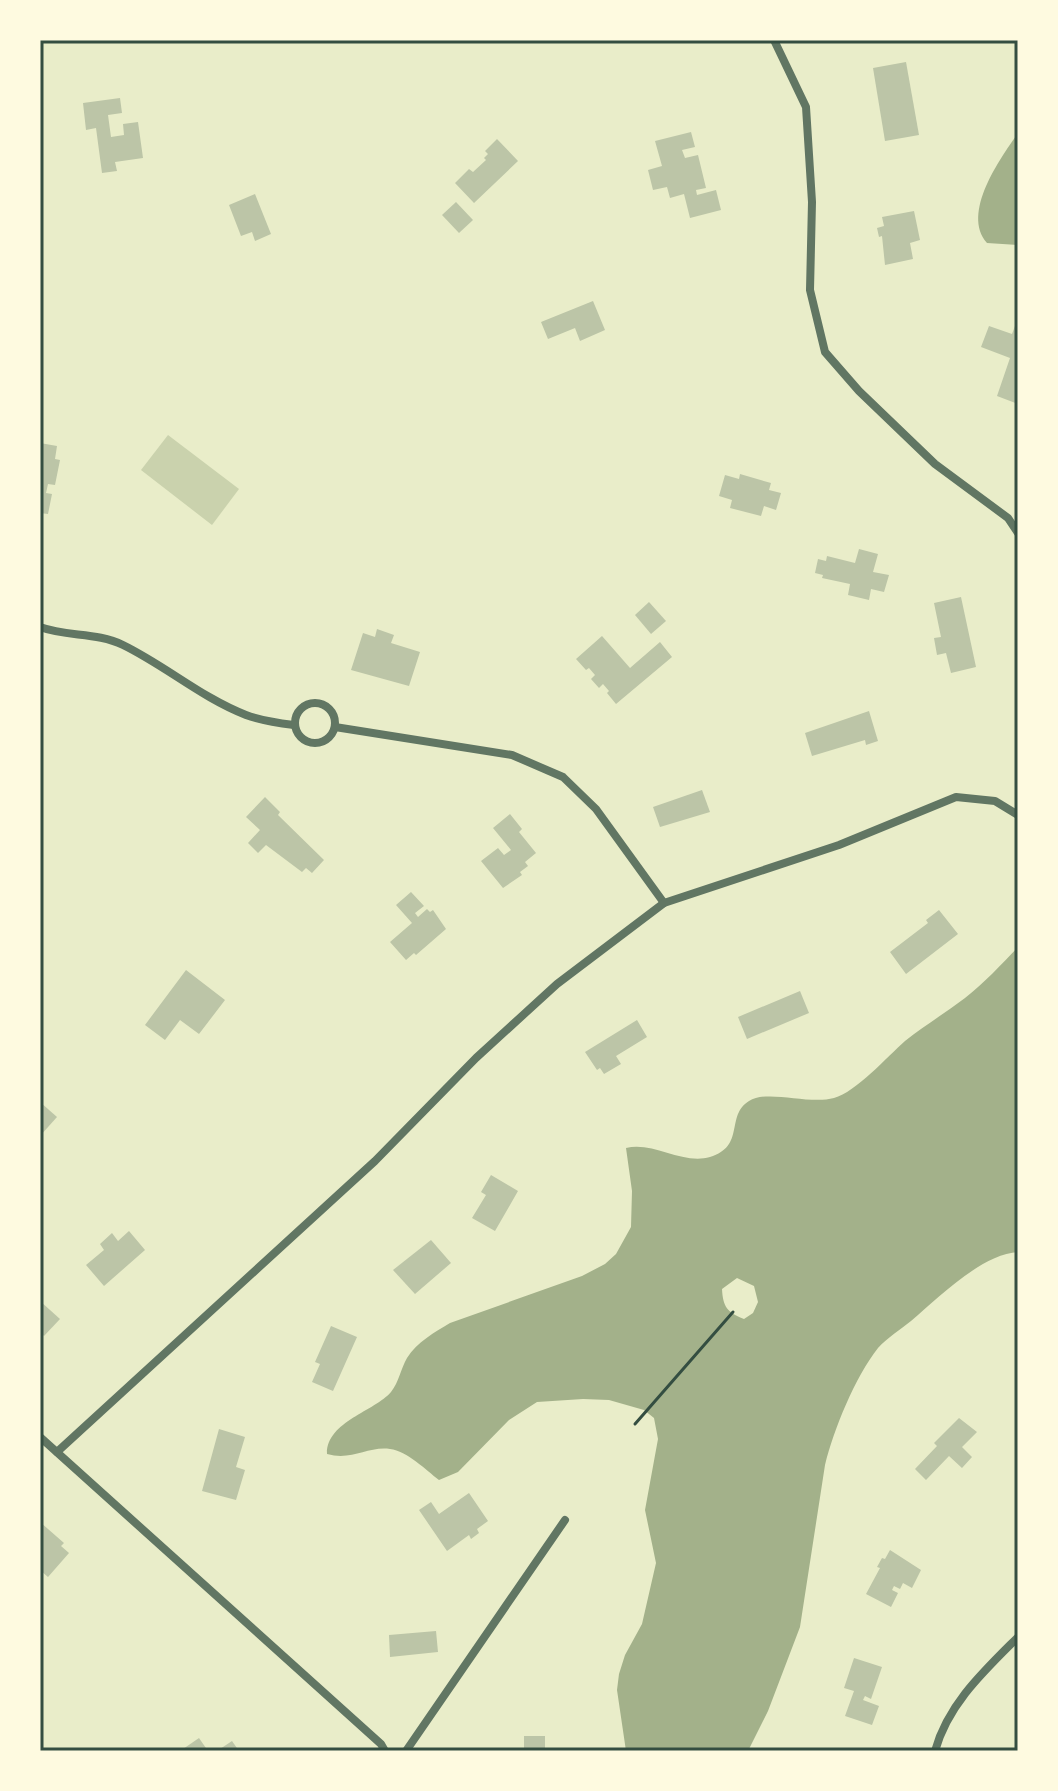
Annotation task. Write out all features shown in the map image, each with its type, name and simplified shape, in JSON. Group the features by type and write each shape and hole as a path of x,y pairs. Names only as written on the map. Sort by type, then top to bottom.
{"street":[{"path":"774,40 806,107 812,202 810,290 825,352 859,391 935,464 1008,518 1018,533"},
{"path":"40,627 59,633 91,635 122,644 218,703 263,721 294,725"},
{"path":"316,702 333,713 335,727 323,742 310,743 299,736 294,725 303,706 316,702"},
{"path":"335,727 512,755 563,777 596,809 664,903"},
{"path":"57,1452 375,1161 476,1058 557,984 664,903 839,845 956,797 995,801 1018,815"},
{"path":"40,1437 381,1744 385,1751"},
{"path":"406,1751 565,1520"},
{"path":"935,1751 941,1730 974,1680 1018,1637"}],"path":[{"path":"635,1424 733,1312"}],"shaded area":[{"path":"1018,133 1018,245 987,243 980,231 978,217 981,202 993,171"},
{"path":"168,435 239,489 212,525 141,470"},
{"path":"1018,947 1018,1252 990,1260 961,1279 882,1344 861,1373 840,1420 825,1465 800,1627 768,1711 748,1751 626,1751 617,1690 619,1674 625,1655 642,1624 656,1563 645,1510 658,1439 654,1418 644,1410 609,1400 537,1402 509,1420 458,1472 439,1480 396,1450 336,1456 327,1454 329,1443 343,1425 391,1392 407,1358 432,1334 450,1323 582,1276 605,1264 616,1254 631,1227 632,1191 626,1148 647,1148 689,1158 710,1157 728,1146 738,1115 749,1101 766,1096 824,1100 843,1094 861,1082 905,1041 972,992","holes":["737,1278 754,1286 758,1302 753,1313 744,1319 727,1308 722,1289"]}],"building":[{"path":"906,62 919,135 885,141 873,68"},
{"path":"120,98 122,113 108,115 111,137 124,135 123,124 138,122 143,158 115,162 117,171 102,173 96,128 86,130 83,103"},
{"path":"691,132 695,147 682,150 685,158 698,155 706,188 696,190 697,195 716,190 721,210 690,218 684,194 670,198 667,187 653,190 648,170 662,166 655,141"},
{"path":"497,139 518,161 474,203 455,183 469,169 473,172 486,160 484,158 488,154 485,151"},
{"path":"255,194 271,234 255,241 252,232 241,236 229,205"},
{"path":"456,202 473,220 459,233 442,215"},
{"path":"914,211 920,240 910,243 913,259 885,265 882,236 879,237 877,228 884,226 882,217"},
{"path":"593,301 605,330 580,341 575,328 548,339 541,322"},
{"path":"1018,318 1018,404 997,396 1010,358 981,347 989,326 1012,334"},
{"path":"40,443 57,446 55,459 60,460 55,485 48,484 46,493 52,494 48,514 40,513"},
{"path":"740,474 771,483 769,490 781,493 776,510 764,506 761,516 730,508 732,500 719,496 725,475 739,479"},
{"path":"859,549 878,554 873,572 889,575 884,592 871,589 869,600 848,595 850,584 822,578 823,575 815,573 818,559 826,561 827,556 855,563"},
{"path":"961,597 976,667 951,673 946,653 937,655 934,638 941,637 934,603"},
{"path":"649,602 666,621 651,634 635,615"},
{"path":"377,629 394,635 391,643 420,652 409,686 351,670 363,633 375,637"},
{"path":"602,636 630,668 660,642 672,657 616,704 603,684 599,688 591,679 595,675 589,668 586,670 576,659"},
{"path":"869,711 878,741 866,745 865,740 812,756 805,733"},
{"path":"702,790 710,812 660,827 653,807"},
{"path":"265,797 280,812 278,815 324,860 312,873 306,868 302,872 266,845 258,853 248,843 260,830 246,817"},
{"path":"510,814 522,829 519,832 536,853 525,862 528,866 520,872 522,875 503,888 481,861 498,848 504,855 511,850 493,828"},
{"path":"411,892 424,906 415,913 418,917 427,909 430,912 433,910 446,929 406,960 390,942 412,923 396,905"},
{"path":"939,910 958,934 906,974 890,952 928,923 926,920"},
{"path":"186,970 225,1000 199,1034 180,1020 165,1040 145,1025"},
{"path":"800,991 809,1013 747,1039 738,1017"},
{"path":"637,1020 647,1037 616,1056 621,1064 604,1074 600,1068 597,1070 585,1052"},
{"path":"40,1102 57,1117 40,1136"},
{"path":"491,1175 518,1191 495,1231 472,1218 486,1195 481,1192"},
{"path":"129,1231 145,1250 104,1286 86,1265 104,1250 100,1244 112,1233 118,1241"},
{"path":"431,1240 451,1263 415,1294 393,1270"},
{"path":"40,1301 60,1319 44,1336 40,1332"},
{"path":"331,1326 357,1337 333,1391 312,1382 320,1364 315,1362"},
{"path":"959,1418 977,1432 962,1447 972,1457 962,1468 949,1456 926,1480 915,1469 937,1446 934,1443"},
{"path":"219,1429 245,1437 236,1467 245,1470 236,1500 202,1491"},
{"path":"469,1493 488,1521 477,1529 479,1533 471,1539 469,1535 447,1551 419,1510 431,1502 439,1514"},
{"path":"40,1522 64,1543 61,1546 69,1553 48,1577 40,1570"},
{"path":"890,1550 921,1570 912,1588 903,1583 900,1589 894,1586 892,1590 898,1593 891,1607 866,1594 880,1568 877,1567"},
{"path":"436,1631 438,1652 390,1657 389,1635"},
{"path":"854,1658 882,1667 871,1699 865,1696 863,1700 879,1706 872,1725 845,1716 854,1691 844,1688"},
{"path":"524,1736 545,1736 545,1751 524,1751"},
{"path":"199,1738 208,1751 184,1751 183,1749"},
{"path":"232,1741 239,1751 217,1751"}]}
